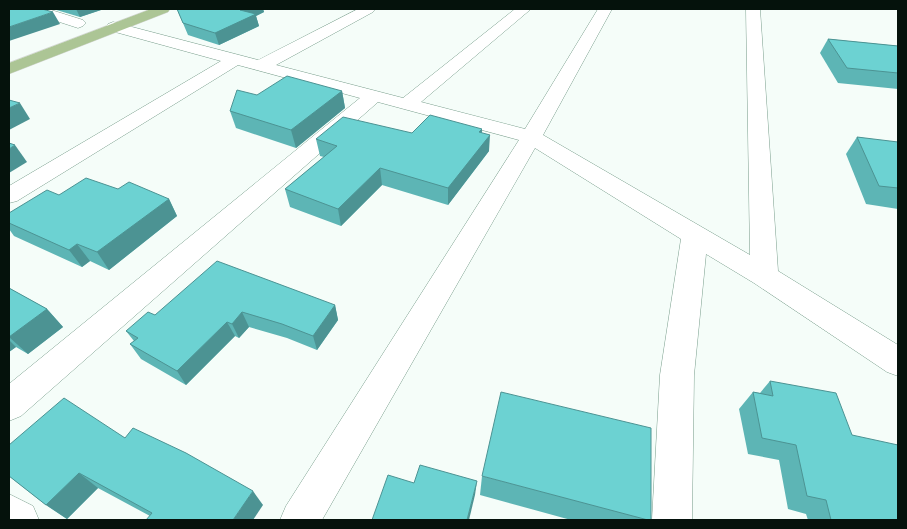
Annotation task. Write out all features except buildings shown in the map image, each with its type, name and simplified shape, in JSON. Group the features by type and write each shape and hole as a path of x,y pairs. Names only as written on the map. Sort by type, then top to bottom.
{"main road":[{"path":"52,33 78,23 104,22 163,9"},
{"path":"9,69 104,22"}],"street":[{"path":"34,9 78,23"},
{"path":"262,65 368,9"},
{"path":"407,104 524,9"},
{"path":"300,520 531,137 605,9"},
{"path":"753,9 764,276"},
{"path":"104,22 531,137 764,276 898,362"},
{"path":"9,196 236,58"},
{"path":"9,405 375,95"},
{"path":"672,520 677,375 695,234"},
{"path":"9,514 19,520"}]}
